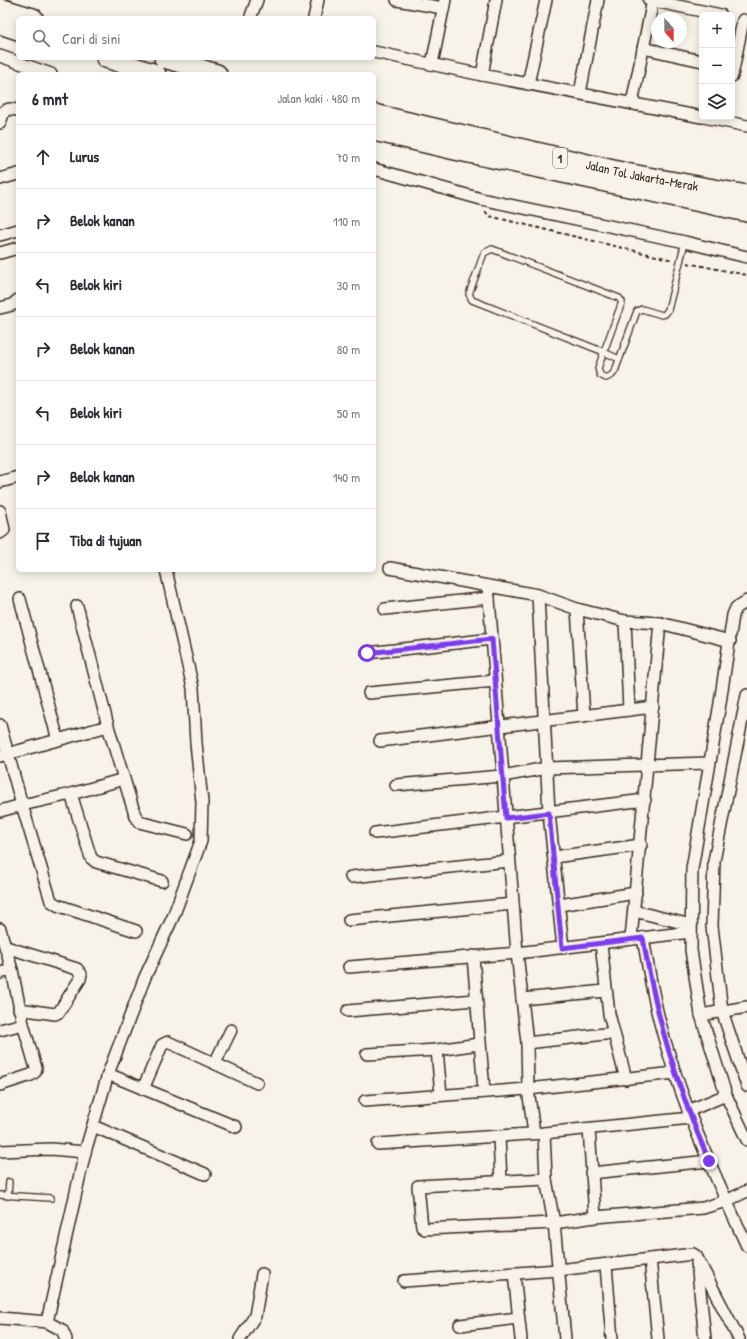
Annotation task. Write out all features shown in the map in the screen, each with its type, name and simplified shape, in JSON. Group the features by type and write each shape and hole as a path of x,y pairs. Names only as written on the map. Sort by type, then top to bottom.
{"highway":[{"path":"0,8 26,16"},
{"path":"0,24 16,29"},
{"path":"112,60 150,72"},
{"path":"171,60 210,72"},
{"name":"Jalan Tol Jakarta–Merak","path":"376,114 626,173 747,195"},
{"name":"Jalan Tol Jakarta–Merak","path":"376,131 455,150 747,212"}],"street":[{"path":"251,16 257,0"},
{"path":"314,16 318,0"},
{"path":"397,0 444,4 432,64"},
{"path":"482,75 496,0"},
{"path":"528,84 546,0"},
{"path":"580,93 598,0"},
{"path":"632,103 651,0 707,12"},
{"path":"735,54 741,19"},
{"path":"642,48 699,60"},
{"path":"376,52 482,75 699,116"},
{"path":"0,56 41,72"},
{"path":"0,123 4,111 9,109 16,110"},
{"path":"727,120 747,126"},
{"path":"376,170 480,199 685,242 747,257"},
{"path":"0,180 16,175"},
{"path":"0,235 16,231"},
{"path":"0,253 16,249"},
{"path":"0,308 12,305 16,302"},
{"path":"0,482 16,478"},
{"path":"0,511 4,527 4,530 0,533"},
{"path":"390,568 538,595 577,609 625,621 660,623 730,641"},
{"path":"47,1322 85,1152 108,1074 145,977 176,910 201,841 202,802 196,743 193,688 166,572"},
{"path":"488,586 512,904 527,1043 528,1089 539,1133 554,1223 565,1339"},
{"path":"538,595 549,813 562,948"},
{"path":"385,609 489,598"},
{"path":"20,599 58,740"},
{"path":"743,604 732,614 730,641 692,869 691,928 693,968 703,1014 726,1095 747,1140"},
{"path":"77,606 108,726 135,815 139,822 187,834"},
{"path":"577,609 584,716"},
{"path":"625,621 629,710"},
{"path":"632,939 660,623"},
{"path":"367,653 492,639"},
{"path":"369,693 495,681"},
{"path":"747,695 714,861 712,926 720,1011 747,1086"},
{"path":"380,741 653,707"},
{"path":"0,725 4,755 22,806 51,901 57,905 136,931"},
{"path":"4,755 108,726"},
{"path":"396,785 502,776 547,768 709,763"},
{"path":"0,811 124,780"},
{"path":"71,794 91,858 96,862 162,881"},
{"path":"375,833 549,813 645,800"},
{"path":"554,857 640,845"},
{"path":"352,877 509,861"},
{"path":"559,905 636,893"},
{"path":"349,920 512,904"},
{"path":"634,911 691,928"},
{"path":"349,967 517,953 601,944 643,938 691,928"},
{"path":"0,929 12,970 19,1009 35,1064 35,1072 31,1075 0,1085"},
{"path":"643,938 651,987 675,1073 689,1115 747,1246"},
{"path":"601,944 605,991 626,1079"},
{"path":"6,947 77,969 81,974 80,979 59,1012 55,1014 19,1009"},
{"path":"473,956 475,1000 484,1091"},
{"path":"0,973 12,970"},
{"path":"522,999 605,991"},
{"path":"348,1011 475,1000"},
{"path":"703,1014 747,1006"},
{"path":"0,1030 23,1024"},
{"path":"215,1063 231,1030"},
{"path":"527,1043 614,1033"},
{"path":"143,1089 162,1045 165,1043 171,1043 257,1083"},
{"path":"367,1054 437,1050 479,1044"},
{"path":"437,1050 441,1094"},
{"path":"365,1101 441,1094 528,1089 675,1073"},
{"path":"108,1074 236,1127"},
{"path":"378,1144 589,1129 689,1115 726,1095"},
{"path":"93,1126 205,1174"},
{"path":"589,1129 594,1217"},
{"path":"499,1136 501,1182"},
{"path":"0,1151 51,1149 85,1152"},
{"path":"591,1173 709,1161"},
{"path":"546,1179 418,1186 423,1228 554,1223 594,1217 704,1208 726,1201 747,1191"},
{"path":"404,1281 558,1270 692,1254 697,1258 740,1339"},
{"path":"697,1258 705,1339"},
{"path":"650,1259 658,1339"},
{"path":"606,1265 612,1339"},
{"path":"514,1272 520,1339"},
{"path":"240,1339 255,1316 262,1274"},
{"path":"0,1318 47,1322 62,1330 66,1339"},
{"path":"460,1325 518,1318"}],"lane":[{"path":"619,359 604,352 472,300 469,294 484,254 492,249 619,298 622,302 604,352 598,370 603,377 608,377 614,374 637,311 642,309 665,314 669,308 685,242"},
{"path":"8,1196 9,1182"},
{"path":"0,1195 51,1198"}],"path":[{"path":"480,199 483,209 489,216 747,275"}],"route":[{"path":"367,653 492,639 506,818 549,813 562,948 643,938 651,987 659,1020 688,1111 709,1161"}]}
